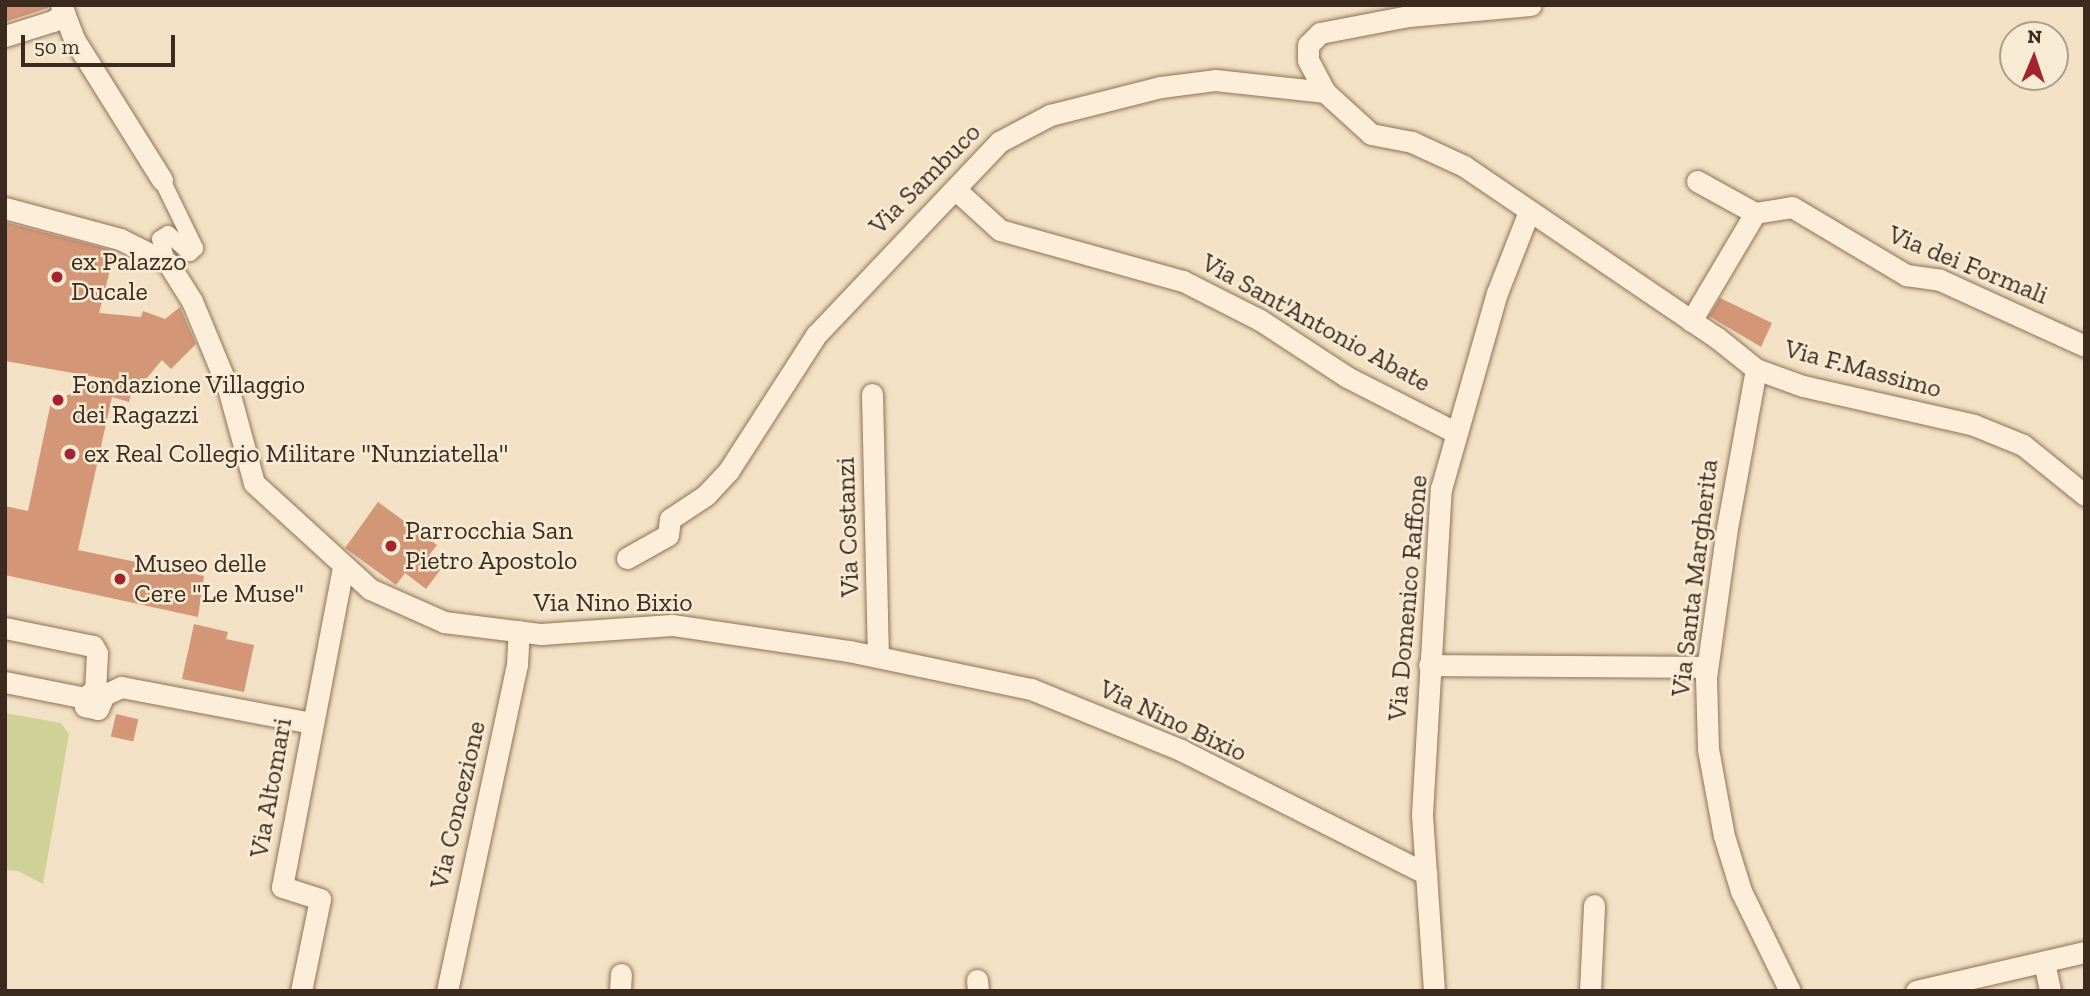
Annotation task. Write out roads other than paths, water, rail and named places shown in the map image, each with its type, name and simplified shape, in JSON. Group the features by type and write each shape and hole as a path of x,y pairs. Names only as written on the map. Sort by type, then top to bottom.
{"street":[{"path":"1528,214 1446,157 1412,142 1371,134 1325,92 1308,60 1308,45 1320,33 1408,16 1531,5"},
{"path":"5,36 52,22 62,9 74,38 162,180 195,248 190,253 168,234 160,239 168,263"},
{"name":"Via Sambuco","path":"627,558 668,535 670,519 706,495 729,470 816,335 999,142 1050,115 1161,88 1215,80 1325,92"},
{"path":"1691,321 1755,213 1697,181"},
{"name":"Via Sant'Antonio Abate","path":"956,190 1000,230 1183,281 1261,320 1348,377 1457,433"},
{"name":"Via dei Formali","path":"1755,213 1792,207 1906,275 1940,280 2085,346"},
{"path":"5,208 120,239 168,263"},
{"name":"Via F.Massimo","path":"1528,214 1691,321 1756,369 1804,386 1974,425 2023,446 2085,495"},
{"name":"Via Domenico Raffone","path":"1434,991 1422,814 1441,489 1497,293 1528,214"},
{"name":"Via Nino Bixio","path":"168,263 192,301 228,388 254,483 298,519 343,568 370,589 444,622 541,634 672,625 878,657 1031,689 1181,750 1426,874"},
{"name":"Via Santa Margherita","path":"1756,369 1729,514 1707,667 1708,749 1724,836 1741,891 1790,991"},
{"name":"Via Costanzi","path":"872,394 878,657"},
{"name":"Via Altomari","path":"301,991 320,899 282,887 311,723 343,568"},
{"path":"5,628 93,646 97,653 94,697"},
{"name":"Via Concezione","path":"447,991 517,665 519,631"},
{"path":"1429,665 1707,667"},
{"path":"5,682 94,697 121,687 311,723"},
{"path":"1590,991 1594,905"},
{"path":"1916,991 2085,952"},
{"path":"2044,962 2050,991"}],"place":[{"name":"ex Palazzo Ducale","path":"57,277"},
{"name":"Fondazione Villaggio dei Ragazzi","path":"58,400"},
{"name":"ex Real Collegio Militare \"Nunziatella\"","path":"70,454"},
{"name":"Parrocchia San Pietro Apostolo","path":"391,546"},
{"name":"Museo delle Cere \"Le Muse\"","path":"120,579"}]}
